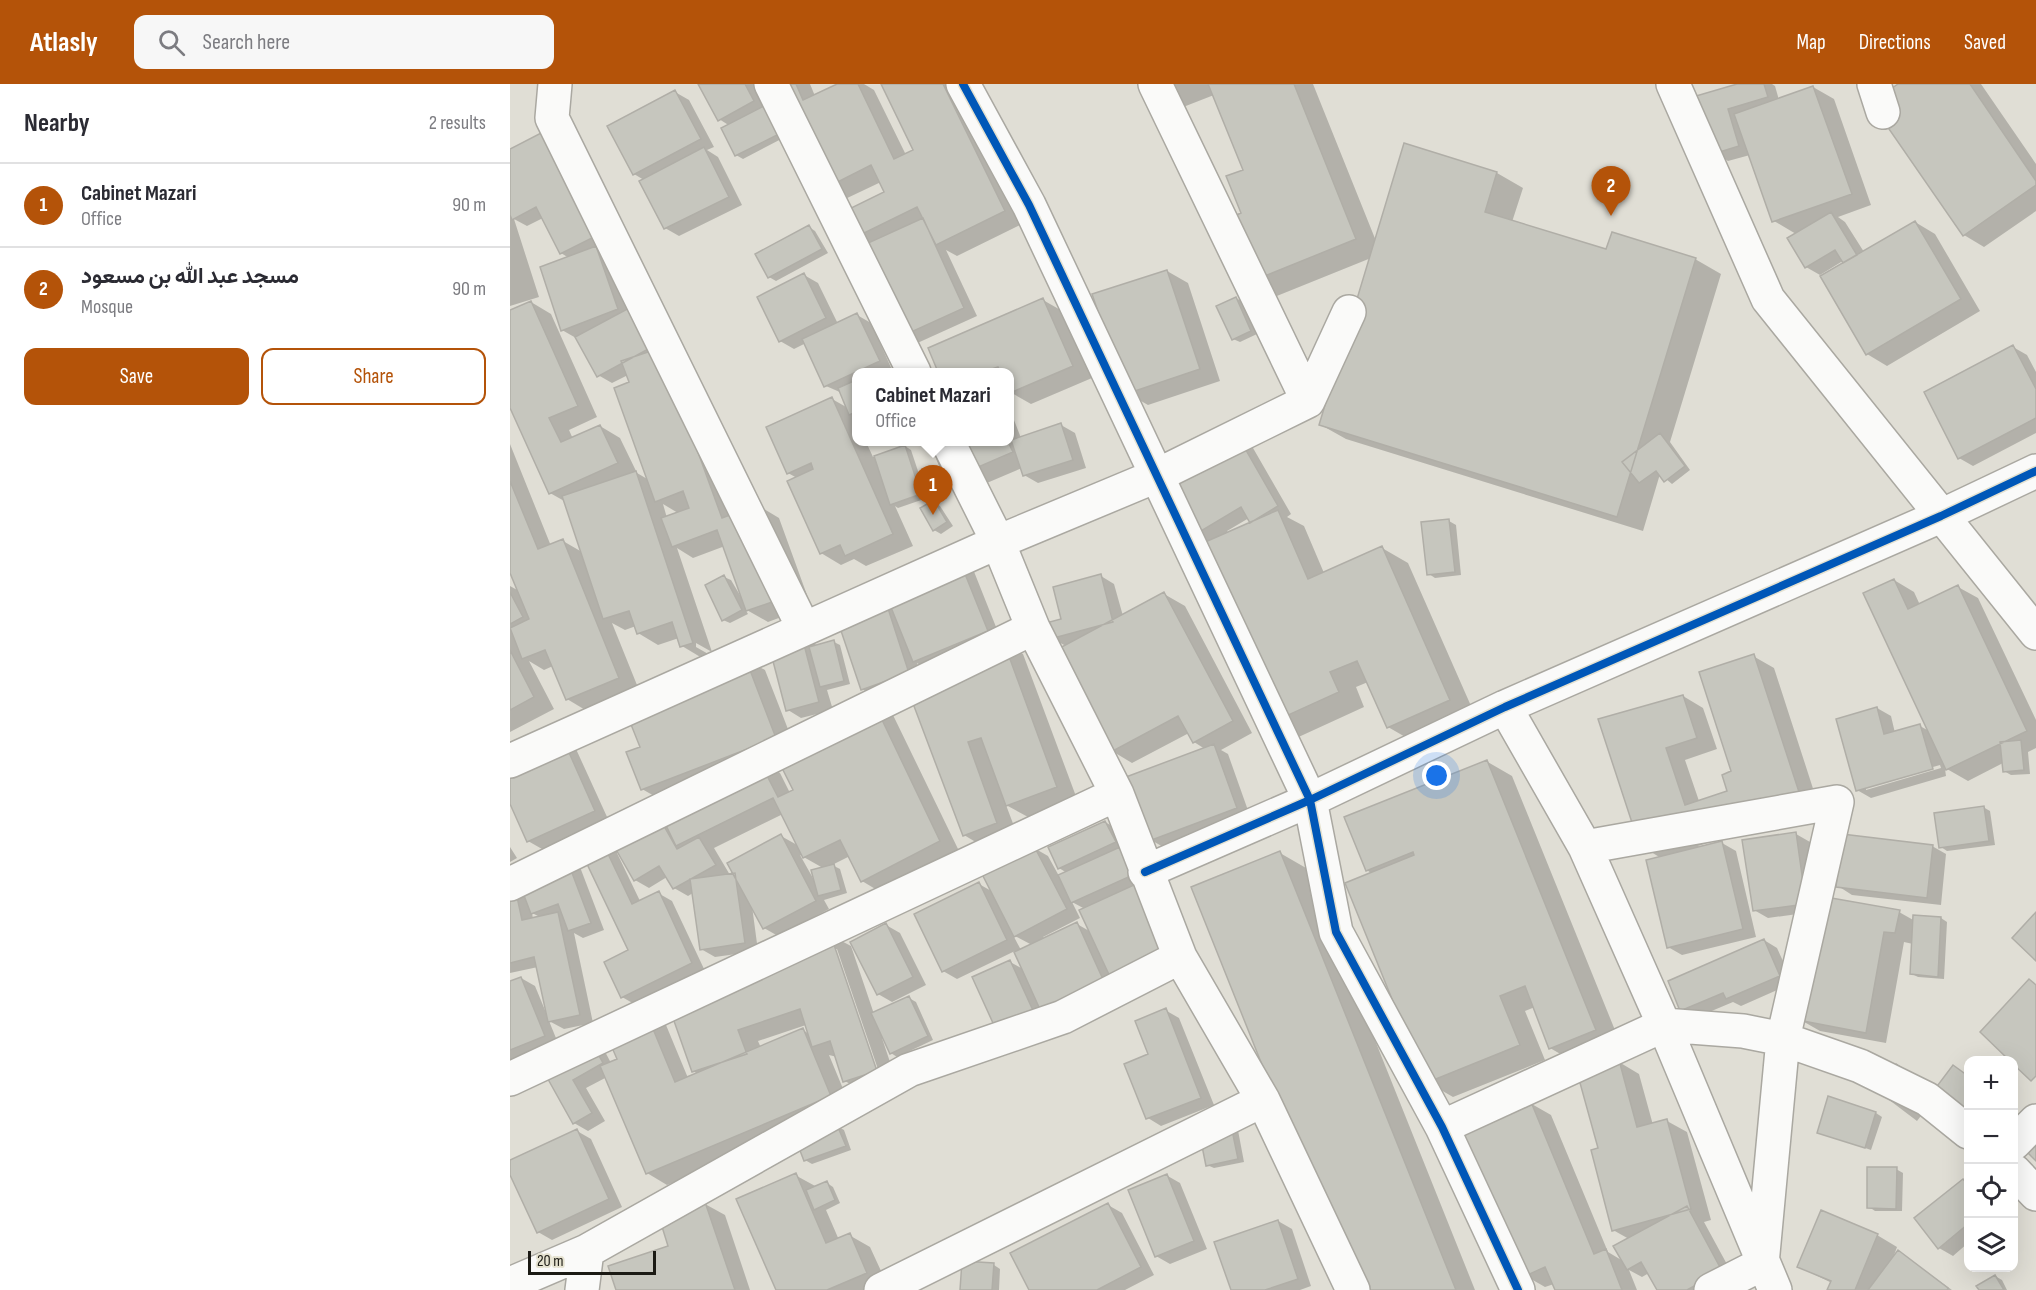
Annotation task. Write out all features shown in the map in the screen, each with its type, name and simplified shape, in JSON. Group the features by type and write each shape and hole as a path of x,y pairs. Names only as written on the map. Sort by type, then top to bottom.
{"street":[{"path":"555,84 552,118 804,629"},
{"path":"771,84 912,368"},
{"path":"963,84 1029,205 1310,800 1336,932 1442,1127 1518,1290"},
{"path":"1155,84 1308,401"},
{"path":"1673,84 1768,299 2036,633"},
{"path":"510,761 998,542 1156,476 1308,401 1349,312"},
{"path":"950,446 998,542 1033,628 1117,794 1145,872 1180,957 1263,1100 1352,1290"},
{"path":"1145,872 1310,800 1505,707 1941,516 2036,471"},
{"path":"510,884 1033,628"},
{"path":"1505,707 1585,847 1664,1024 1769,1277"},
{"path":"510,1079 1117,794"},
{"path":"1585,847 1837,802 1783,1039 1769,1277"},
{"path":"510,1284 587,1251 909,1070 1063,1017 1180,957"},
{"path":"1442,1127 1664,1024 1743,1031 1783,1039 1860,1066 1928,1099 1964,1129"},
{"path":"881,1290 1263,1100"},
{"path":"2018,1138 2036,1121"},
{"path":"2018,1176 2036,1194"},
{"path":"582,1290 587,1251"},
{"path":"1711,1290 1769,1277"}],"building":[{"path":"698,84 745,84 754,101 718,121"},
{"path":"771,84 796,84 803,100 837,84 858,84 894,159 913,150 881,84 943,84 1005,211 936,245 917,207 856,237 843,212 884,192 871,165 822,190"},
{"path":"1208,84 1294,84 1356,239 1240,286 1216,224 1241,213 1226,176 1243,170"},
{"path":"1737,84 1764,84 1768,97 1728,109 1739,146 1713,154 1696,96"},
{"path":"1898,84 1970,84 2036,181 2036,185 1963,236 1871,103"},
{"path":"1813,86 1852,194 1772,222 1734,114"},
{"path":"675,90 701,139 633,175 607,126"},
{"path":"766,105 781,133 735,156 721,128"},
{"path":"543,132 596,236 560,254 536,207 512,220 510,215 510,149"},
{"path":"1404,143 1497,172 1485,212 1606,249 1612,232 1696,258 1617,517 1319,425"},
{"path":"704,147 729,197 664,229 639,181"},
{"path":"1831,212 1857,255 1843,263 1835,250 1805,268 1787,238"},
{"path":"923,218 964,308 898,338 857,248"},
{"path":"1915,221 1961,299 1866,355 1820,276"},
{"path":"809,225 822,249 768,278 755,254"},
{"path":"596,246 618,309 561,331 540,267"},
{"path":"1167,270 1200,369 1126,394 1092,294"},
{"path":"804,273 826,318 779,342 757,297"},
{"path":"1236,297 1251,331 1232,340 1216,306"},
{"path":"1043,298 1073,366 1014,391 1014,368 936,368 928,348"},
{"path":"531,301 578,406 549,418 561,442 600,425 618,463 549,494 510,408 510,310"},
{"path":"631,307 652,347 597,377 575,337"},
{"path":"857,313 880,361 865,368 852,368 852,374 824,387 802,339"},
{"path":"2013,345 2036,389 2036,418 1958,459 1924,392"},
{"path":"660,348 722,518 759,504 792,595 746,611 717,530 672,547 661,518 689,508 683,491 655,502 614,388 629,382 621,361"},
{"path":"852,382 852,414 849,415 838,388"},
{"path":"832,397 893,534 845,556 840,545 820,554 787,481 813,469 811,463 787,474 766,427"},
{"path":"1061,423 1073,460 1023,476 1013,446 1014,439"},
{"path":"1660,433 1685,466 1664,482 1656,471 1639,483 1622,462"},
{"path":"1239,438 1278,506 1250,523 1241,507 1191,537 1159,485"},
{"path":"905,446 921,494 890,505 874,456"},
{"path":"932,446 1010,446 1013,452 946,481"},
{"path":"636,471 693,643 680,647 672,622 637,634 629,611 603,619 562,496"},
{"path":"510,481 538,549 563,539 619,678 566,700 545,650 522,659 510,628 529,619 510,573"},
{"path":"934,500 947,522 933,531 920,508"},
{"path":"1278,510 1308,579 1382,546 1450,700 1387,728 1357,661 1330,672 1339,692 1264,726 1187,550"},
{"path":"1449,519 1455,572 1427,575 1421,522"},
{"path":"957,554 988,631 913,662 882,585"},
{"path":"1101,574 1113,622 1050,639 1046,623 1061,619 1053,587"},
{"path":"724,575 742,610 722,621 705,585"},
{"path":"1894,579 1908,609 1958,585 2027,731 1946,770 1863,593"},
{"path":"510,592 523,617 510,624"},
{"path":"1164,592 1233,721 1193,743 1178,716 1111,752 1056,650"},
{"path":"884,596 909,673 861,690 835,613"},
{"path":"801,633 819,702 786,711 768,642"},
{"path":"834,640 844,681 820,687 809,647"},
{"path":"1003,640 1057,787 1006,806 981,738 968,742 997,823 963,836 903,677"},
{"path":"510,650 534,697 510,710"},
{"path":"1754,654 1800,795 1640,847 1598,719 1683,695 1697,738 1666,748 1685,805 1727,791 1722,775 1731,771 1699,672"},
{"path":"745,657 776,738 641,790 626,752 640,747 626,712"},
{"path":"873,701 940,841 861,882 840,840 803,858 773,798 676,846 658,809 759,760 778,797 793,790 773,750"},
{"path":"1877,707 1884,734 1920,724 1933,769 1856,791 1836,719"},
{"path":"563,739 595,811 527,842 510,804 510,763"},
{"path":"2021,740 2024,770 2003,772 2000,742"},
{"path":"1214,744 1237,808 1149,841 1126,777"},
{"path":"1487,760 1596,1030 1549,1049 1525,986 1500,996 1520,1045 1426,1083 1345,883 1414,855 1413,852 1366,871 1344,817"},
{"path":"652,805 677,849 699,837 716,865 673,889 659,866 634,881 606,832"},
{"path":"1984,806 1989,841 1939,848 1934,813"},
{"path":"1105,821 1116,842 1058,869 1048,847"},
{"path":"1796,832 1806,904 1753,911 1742,840"},
{"path":"598,833 632,904 659,891 692,963 621,998 604,962 628,950 577,843"},
{"path":"781,834 816,901 763,929 727,863"},
{"path":"1842,834 1933,845 1927,898 1836,887"},
{"path":"1722,841 1743,929 1667,948 1646,860"},
{"path":"1034,846 1067,909 1014,937 982,874"},
{"path":"1120,847 1133,875 1071,903 1058,875"},
{"path":"1280,851 1456,1290 1352,1290 1191,887"},
{"path":"566,857 591,923 568,931 558,904 531,914 517,877"},
{"path":"834,864 841,890 818,896 811,870"},
{"path":"735,873 745,943 700,950 690,879"},
{"path":"513,878 522,920 558,912 580,1015 548,1022 534,957 510,963 510,879"},
{"path":"979,882 1007,940 942,972 914,914"},
{"path":"1136,884 1169,954 1112,981 1079,910"},
{"path":"1820,896 1900,910 1895,933 1884,932 1866,1033 1798,1020"},
{"path":"2036,912 2036,961 2012,938"},
{"path":"1913,915 1941,917 1938,977 1910,974"},
{"path":"1077,922 1106,986 1043,1016 1014,952"},
{"path":"886,923 913,977 877,995 850,942"},
{"path":"830,933 877,1071 843,1082 830,1041 812,1047 800,1009 738,1030 747,1054 692,1072 668,1004"},
{"path":"1764,939 1780,976 1726,999 1723,993 1680,1011 1668,981"},
{"path":"1010,960 1036,1017 998,1034 972,977"},
{"path":"521,977 545,1036 510,1050 510,981"},
{"path":"2029,979 2036,985 2036,1076 2031,1081 2018,1069 2018,1056 2005,1056 1980,1032"},
{"path":"909,996 928,1036 890,1054 871,1013"},
{"path":"1166,1008 1201,1098 1146,1119 1124,1064 1148,1054 1135,1021"},
{"path":"646,1012 675,1082 803,1028 831,1096 646,1174 600,1066 617,1059 604,1029"},
{"path":"588,1036 603,1063 573,1080 592,1113 573,1124 539,1063"},
{"path":"1619,1060 1637,1127 1667,1119 1691,1209 1612,1231 1591,1150 1598,1148 1577,1072"},
{"path":"1953,1065 1964,1073 1964,1139 1922,1106"},
{"path":"1828,1096 1876,1112 1865,1148 1817,1133"},
{"path":"1531,1102 1594,1254 1606,1249 1622,1290 1555,1290 1545,1267 1523,1277 1462,1130"},
{"path":"1230,1120 1238,1159 1206,1166 1198,1126"},
{"path":"837,1125 846,1146 804,1161 796,1140"},
{"path":"2036,1127 2036,1161 2019,1144"},
{"path":"577,1129 609,1199 537,1233 510,1175 510,1160"},
{"path":"1867,1167 1897,1167 1896,1209 1867,1208"},
{"path":"796,1173 826,1243 850,1233 867,1273 827,1290 776,1290 736,1199"},
{"path":"1167,1174 1194,1241 1155,1257 1128,1190"},
{"path":"1964,1180 1964,1227 1938,1249 1914,1218"},
{"path":"827,1181 835,1200 814,1210 806,1190"},
{"path":"705,1202 735,1290 616,1290 608,1266 668,1246 659,1217"},
{"path":"1108,1203 1141,1267 1097,1290 1029,1290 1010,1253"},
{"path":"1687,1206 1722,1271 1687,1290 1657,1290 1641,1262 1627,1270 1613,1246"},
{"path":"1821,1210 1878,1234 1855,1290 1827,1290 1831,1281 1797,1267"},
{"path":"1278,1220 1298,1279 1265,1290 1231,1290 1214,1242"},
{"path":"1898,1250 1948,1288 1947,1290 1868,1290"},
{"path":"962,1261 994,1263 992,1290 960,1290"},
{"path":"1995,1275 2004,1290 1979,1290 1976,1286"}],"cycle path":[{"path":"963,84 1029,205 1310,800 1336,932 1442,1127 1518,1290"},
{"path":"1145,872 1310,800 1505,707 1941,516 2036,471"}],"place":[{"name":"مسجد عبد الله بن مسعود","path":"1611,216"},
{"name":"Cabinet Mazari","path":"933,515"}]}
